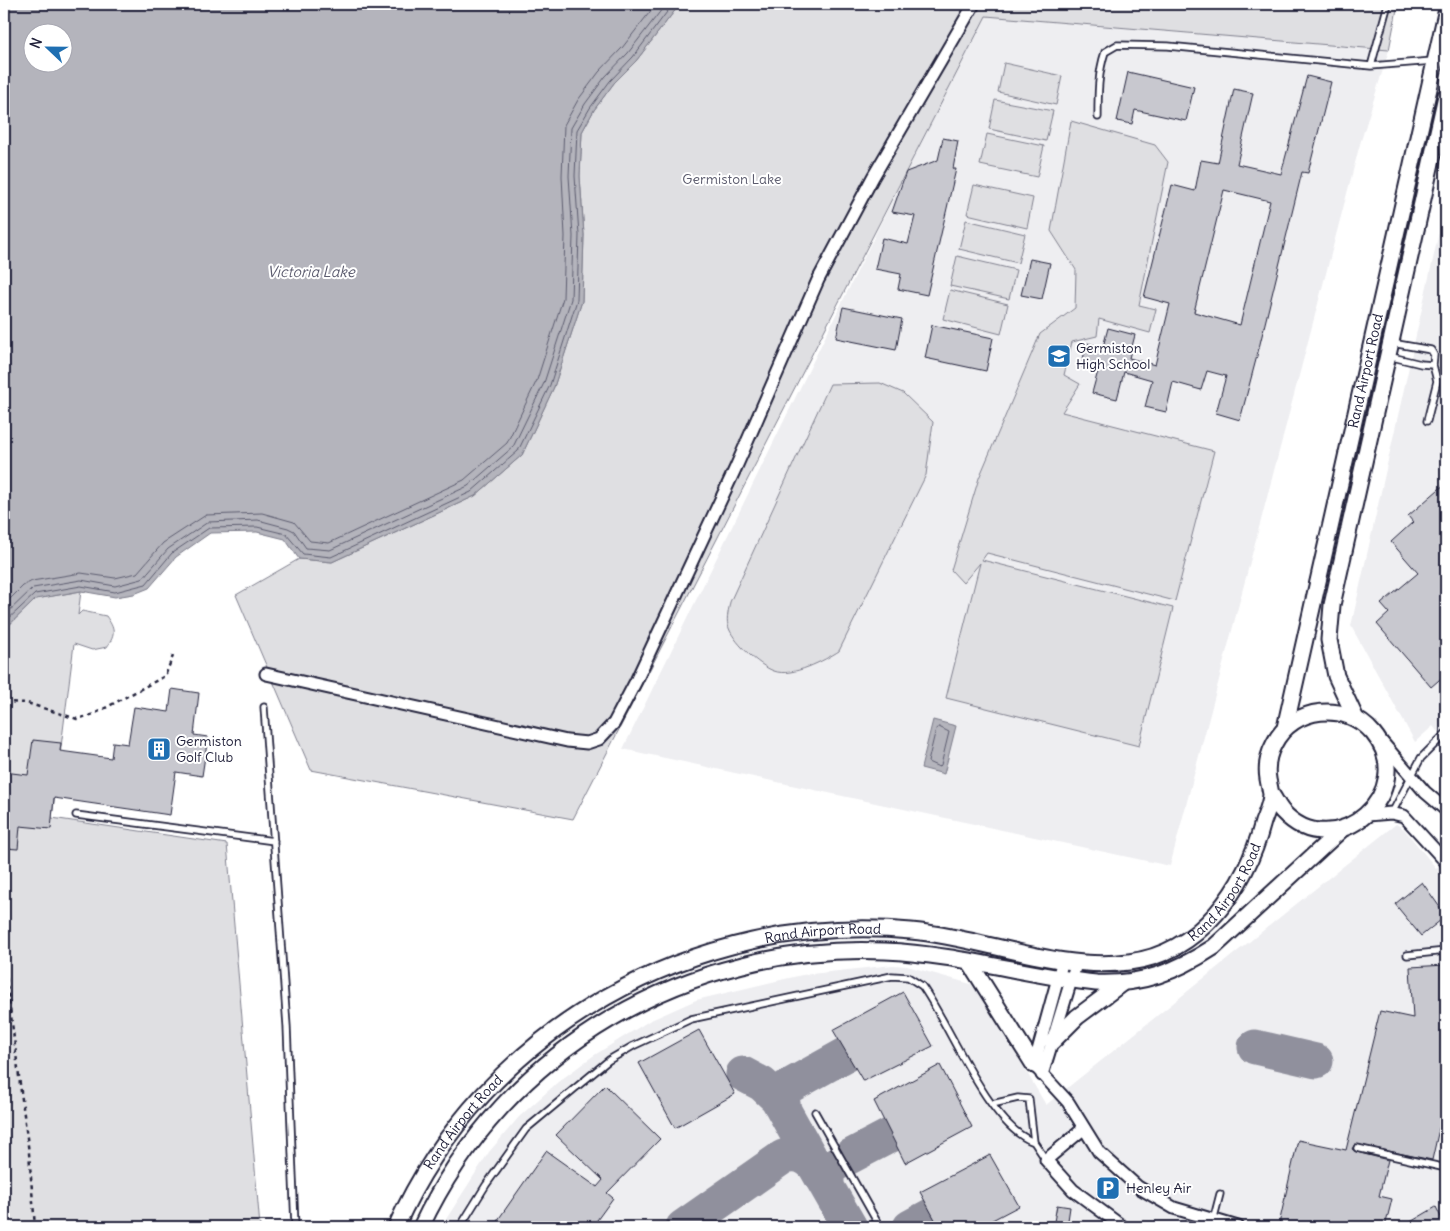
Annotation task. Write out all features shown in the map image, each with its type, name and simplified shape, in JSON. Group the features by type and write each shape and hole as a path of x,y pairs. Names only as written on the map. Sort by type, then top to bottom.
{"street":[{"path":"266,674 567,741 587,743 599,739 607,732 636,681 736,467 818,280 873,176 974,4"},
{"name":"Rand Airport Road","path":"1285,728 1367,356 1446,13"},
{"name":"Rand Airport Road","path":"1356,718 1338,712 1319,712 1300,717 1285,728 1274,742 1268,759 1267,776 1271,794 1282,812 1300,825 1320,831 1342,829 1356,824 1368,815 1381,797 1387,775 1384,753 1374,734 1356,718 1336,676 1329,640 1332,605 1446,96"},
{"path":"1367,356 1391,344"},
{"path":"1374,734 1434,802 1446,810"},
{"name":"Rand Airport Road","path":"396,1227 415,1188 436,1154 473,1106 495,1082 527,1052 564,1024 600,1000 644,976 708,952 769,937 821,931 884,929 913,931 1070,961 1112,965 1140,961 1165,952 1201,930 1226,904 1242,879 1257,846 1271,794"},
{"path":"1368,815 1401,814 1407,818 1446,862"},
{"name":"Rand Airport Road","path":"421,1227 439,1191 457,1163 489,1120 516,1092 593,1028 652,995 692,979 728,968 769,958 827,950 887,951 970,963 1065,980 1121,984 1150,979 1170,973 1214,947 1342,829"},
{"path":"1038,1070 1070,961"},
{"path":"970,963 1038,1070 1068,1102 1099,1152 1138,1187 1174,1208 1238,1227"},
{"path":"1038,1070 1052,1042 1065,980"},
{"path":"1052,1042 1077,1017 1121,984"},
{"path":"1083,1129 1046,1160 1073,1190 1124,1227"}],"lane":[{"path":"1371,66 1388,4"},
{"path":"1098,117 1098,85 1102,61 1105,52 1117,45 1168,46 1371,66 1435,61"},
{"path":"1391,344 1431,350 1434,355 1433,365 1437,381 1427,421"},
{"path":"1391,344 1421,364 1433,365"},
{"path":"264,707 287,1026 295,1227"},
{"path":"1391,813 1421,758 1446,733"},
{"path":"76,815 274,841"},
{"path":"1407,955 1446,951"},
{"path":"460,1227 515,1143 541,1114 610,1060 633,1046 678,1023 713,1013 892,976 908,977 917,981 926,991 1005,1123 1016,1133 1034,1142"},
{"path":"992,1104 1018,1098 1029,1099 1034,1142 1046,1160"},
{"path":"815,1112 880,1227"},
{"path":"1357,1148 1446,1168"},
{"path":"1213,1221 1220,1194"}],"path":[{"path":"4,702 27,703 77,719 94,714 165,676 173,656"},
{"path":"4,962 28,1153 35,1227"}],"shaded area":[{"name":"Germiston High School","path":"986,16 1389,50 1360,144 1170,866 623,749 906,172"},
{"path":"1446,201 1446,742 1433,726 1415,742 1351,626"},
{"path":"1396,824 1404,829 1436,868 1446,860 1446,1227 441,1227 489,1152 519,1117 558,1082 593,1056 649,1021 696,1000 802,975 893,965 907,966 971,984 981,995 1046,1105"}],"green space":[{"name":"Germiston Lake","path":"680,4 1398,4 1389,50 986,16 573,819 311,770 236,595 299,559 332,562 475,496 522,455 554,387 582,301 584,235 580,176 582,132 594,110 614,83 636,61"},
{"path":"1004,63 1062,76 1056,105 998,92"},
{"path":"995,100 1053,111 1046,141 989,129"},
{"path":"1071,121 1155,145 1168,162 1139,305 1156,309 1150,333 1099,319 1097,336 1072,342 1064,375 1080,384 1062,412 1214,451 1175,601 987,553 982,560 1173,608 1139,746 946,698 980,563 963,583 951,570 979,478 1040,334 1075,308 1076,270 1051,231"},
{"path":"987,134 1044,146 1037,177 980,165"},
{"path":"974,185 1033,198 1027,228 967,214"},
{"path":"966,220 1025,234 1018,263 959,249"},
{"path":"957,256 1016,270 1009,299 950,286"},
{"path":"950,290 1008,304 1001,334 943,319"},
{"path":"880,383 903,393 933,422 926,475 839,651 799,670 781,673 774,671 761,664 734,638 727,623 730,602 830,384"},
{"path":"81,591 78,615 82,611 106,616 113,628 113,635 107,647 92,650 74,644 52,818 227,844 260,1227 4,1227 4,630 36,599"}],"water":[{"name":"Victoria Lake","path":"4,4 680,4 636,61 614,83 594,110 582,132 580,176 584,235 582,301 554,387 522,455 475,496 332,562 299,559 285,539 257,532 210,533 176,557 149,588 134,594 115,597 81,591 36,599 4,630"},
{"path":"933,720 956,726 944,774 921,768"}],"building":[{"path":"1128,72 1194,87 1186,121 1135,110 1132,124 1117,121"},
{"path":"1307,76 1331,82 1308,173 1302,172 1240,420 1216,413 1226,376 1207,371 1201,390 1173,382 1166,412 1145,407 1152,380 1124,372 1117,399 1092,393 1098,371 1081,367 1087,343 1103,347 1108,328 1135,335 1129,358 1155,365 1170,304 1144,297 1172,185 1195,191 1201,160 1218,163 1234,89 1253,93 1237,164 1281,174","holes":["1224,190 1270,201 1240,325 1194,312"]},
{"path":"943,138 958,141 953,169 956,169 927,295 898,289 901,274 875,269 882,238 908,244 915,216 892,212 906,172 938,160"},
{"path":"1030,259 1050,263 1042,299 1021,295"},
{"path":"843,307 902,319 896,350 836,338"},
{"path":"932,325 993,338 986,371 925,358"},
{"path":"1446,483 1446,674 1431,687 1377,624 1389,613 1381,604 1418,573 1391,542 1413,522 1408,516"},
{"name":"Germiston Golf Club","path":"172,689 199,693 194,735 208,737 202,776 176,772 170,815 54,798 51,829 20,826 18,849 4,848 4,772 28,775 33,740 61,743 60,751 111,758 113,742 128,744 134,707 169,712"},
{"path":"1422,882 1446,916 1421,936 1395,904"},
{"path":"1446,965 1446,1098 1432,1160 1355,1144 1352,1149 1356,1152 1388,1160 1379,1196 1392,1199 1385,1227 1292,1227 1279,1224 1298,1140 1346,1150 1380,1011 1413,1018 1410,967"},
{"path":"903,992 933,1046 863,1081 833,1030"},
{"path":"699,1030 735,1094 675,1128 639,1063"},
{"path":"940,1065 972,1127 905,1163 874,1101"},
{"path":"605,1085 660,1139 607,1193 613,1198 592,1227 493,1227 546,1151 597,1187 603,1180 556,1135"},
{"path":"990,1155 1019,1206 979,1227 939,1227 920,1192"},
{"path":"1057,1205 1070,1207 1067,1227 1053,1227"},
{"path":"1436,1207 1446,1227 1402,1227"}],"taxiway":[{"path":"1255,1047 1316,1061"},
{"path":"784,1110 782,1097 786,1088 847,1054"},
{"path":"743,1074 762,1084 777,1098 815,1166"},
{"path":"827,1186 827,1174 832,1166 891,1135"},
{"path":"683,1227 783,1157 792,1155 804,1157 815,1166 850,1227"},
{"path":"910,1227 932,1215"}],"place":[{"name":"Germiston High School","path":"1059,356"},
{"name":"Germiston Golf Club","path":"159,749"},
{"name":"Henley Air","path":"1108,1188"}]}
